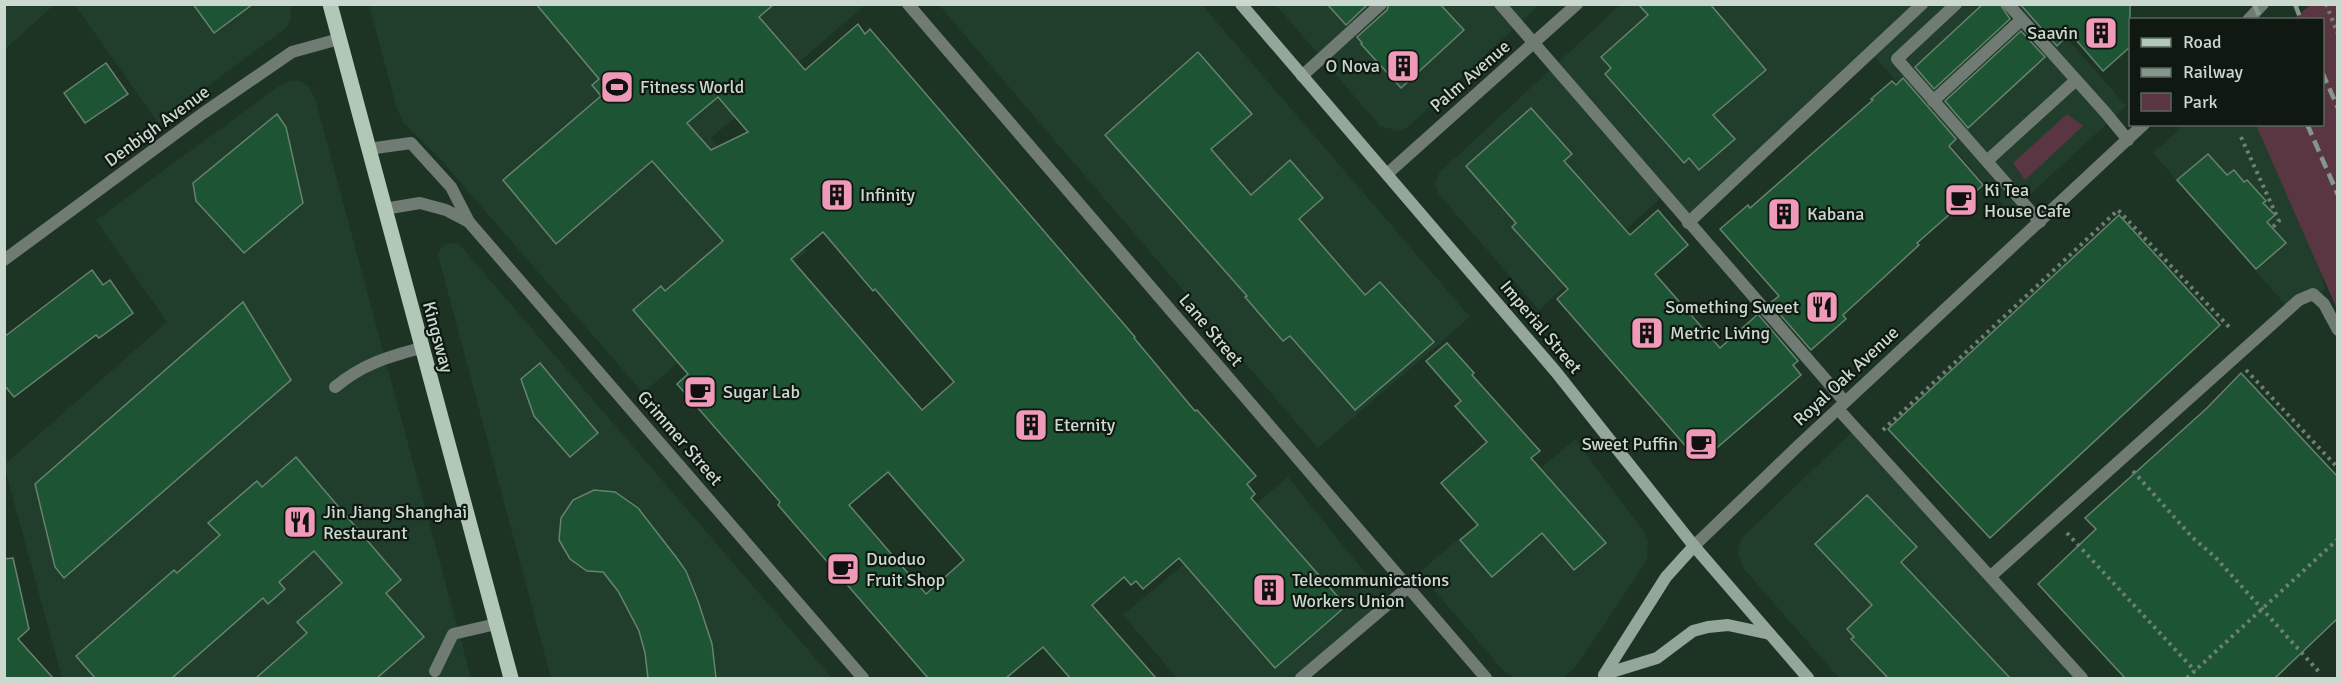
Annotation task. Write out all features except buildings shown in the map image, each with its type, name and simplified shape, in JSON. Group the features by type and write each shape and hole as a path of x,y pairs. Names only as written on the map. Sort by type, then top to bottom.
{"main road":[{"name":"Kingsway","path":"330,4 511,678"},
{"name":"Imperial Street","path":"1240,4 1556,372 1694,546 1808,678"},
{"name":"Royal Oak Avenue","path":"1603,676 1665,577 1694,546"},
{"path":"1603,676 1657,658 1693,631 1708,627 1728,625 1770,634"}],"street":[{"name":"Lane Street","path":"908,4 1486,678"},
{"path":"1302,76 1381,4"},
{"path":"1500,4 1841,406 2082,678"},
{"name":"Palm Avenue","path":"1387,174 1577,4"},
{"path":"1688,223 1922,4"},
{"path":"1956,4 1897,59 2040,222"},
{"path":"2008,4 2128,140"},
{"path":"2250,18 2263,4"},
{"path":"1933,101 2021,20"},
{"name":"Denbigh Avenue","path":"4,260 202,114 292,52 339,39"},
{"path":"1987,161 2076,80"},
{"name":"Royal Oak Avenue","path":"1694,546 1723,516 2142,126"},
{"name":"Grimmer Street","path":"368,149 411,143 451,187 469,222 863,678"},
{"name":"Grimmer Street","path":"384,209 420,203 446,210 469,222"},
{"path":"1991,576 2299,300 2313,294 2320,298 2337,330"},
{"path":"336,387 352,373 380,359 421,348"},
{"path":"1301,678 1407,588"},
{"path":"435,671 453,634 496,624"}],"path":[{"path":"2326,4 2337,34"},
{"path":"2241,137 2279,221 2273,227"},
{"path":"1883,430 2118,210 2230,328"},
{"path":"2244,367 2337,468"},
{"path":"2133,471 2192,537 2216,558 2320,673"},
{"path":"2066,532 2195,671"},
{"path":"2187,678 2337,539"}],"shaded area":[{"path":"5,4 54,4 54,5 5,49"},
{"path":"291,4 291,19 286,28 158,123 75,5"},
{"path":"369,5 865,5 711,138 807,251 643,393 441,160 404,123 397,109"},
{"path":"939,5 1202,5 1470,317 1318,448"},
{"path":"1276,5 1539,5 1408,127 1398,131 1380,126"},
{"path":"1620,5 2038,5 2126,106 2010,213 1871,52 1688,223 1664,195 1539,310 1438,193 1435,183 1440,172"},
{"path":"291,81 300,81 308,86 315,98 471,678 62,678 4,465 167,322 96,220 279,86"},
{"path":"2183,126 2256,126 2318,264 2325,289 2289,309 2153,153"},
{"path":"448,243 459,244 832,678 551,678 438,255 442,246"},
{"path":"1852,432 2082,678 1839,678 1744,569 1738,553 1744,536"},
{"path":"1575,439 1642,529 1648,541 1647,560 1594,640 1574,668 1563,678 1514,678 1503,670 1419,573"},
{"path":"1288,477 1389,603 1301,678 1177,678 1123,615"}],"green space":[{"path":"2310,5 2335,5 2337,9 2337,309 2256,126 2324,126 2324,18 2295,18"},
{"path":"2067,114 2083,126 2025,180 2013,163"}],"railway":[{"path":"2254,4 2260,18"},
{"path":"2295,4 2300,18"},
{"path":"2324,76 2338,108"},
{"path":"2308,126 2338,195"}],"place":[{"name":"Saavin","path":"2101,33"},
{"name":"O Nova","path":"1403,66"},
{"name":"Fitness World","path":"617,87"},
{"name":"Infinity","path":"837,195"},
{"name":"Ki Tea House Cafe","path":"1961,200"},
{"name":"Kabana","path":"1784,214"},
{"name":"Something Sweet","path":"1822,307"},
{"name":"Metric Living","path":"1647,333"},
{"name":"Sugar Lab","path":"700,392"},
{"name":"Eternity","path":"1031,425"},
{"name":"Sweet Puffin","path":"1701,444"},
{"name":"Jin Jiang Shanghai Restaurant","path":"300,522"},
{"name":"Duoduo Fruit Shop","path":"843,569"},
{"name":"Telecommunications Workers Union","path":"1269,590"}]}
